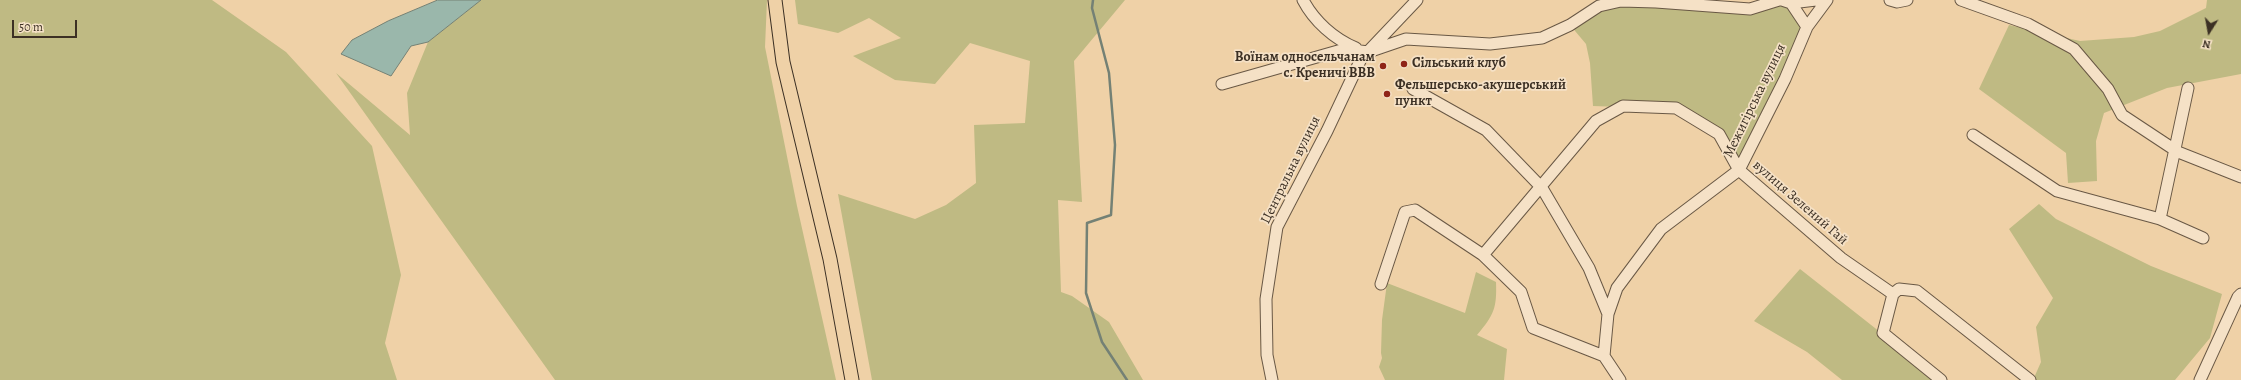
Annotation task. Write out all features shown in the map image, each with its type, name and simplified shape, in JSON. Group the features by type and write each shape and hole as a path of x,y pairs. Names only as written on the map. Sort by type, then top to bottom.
{"main road":[{"path":"775,0 783,62 830,259 852,380"}],"street":[{"path":"1303,0 1311,16 1345,43 1368,52"},
{"name":"Центральна вулиця","path":"1272,380 1267,355 1266,299 1278,227 1327,131 1361,59 1417,0"},
{"path":"1222,84 1344,49 1368,52 1406,39 1490,44 1542,38 1570,25 1599,6 1621,1 1750,9 1779,0"},
{"path":"1786,1 1816,0"},
{"name":"Межигірська вулиця","path":"1604,356 1608,314 1617,288 1661,229 1739,170 1785,80 1807,27 1827,0"},
{"path":"1890,0 1897,2 1907,0"},
{"path":"1961,0 2028,24 2074,49 2108,89 2122,115 2174,150 2241,177"},
{"path":"1786,1 1807,27"},
{"path":"2160,219 2188,88"},
{"path":"1412,89 1486,130 1542,188 1589,268 1608,314"},
{"name":"вулиця Зелений Гай","path":"1483,255 1542,188 1596,122 1623,106 1676,108 1719,134 1739,170 1841,258 1893,294"},
{"path":"1973,135 2057,191 2160,219 2203,238"},
{"path":"1380,284 1405,212 1415,210 1483,255 1521,292 1533,328 1604,356 1620,380"},
{"path":"1941,380 1883,333 1893,294 1899,289 1917,290 2030,380"},
{"path":"2200,380 2238,297 2241,294"}],"shaded area":[{"path":"0,0 212,0 286,52 372,146 401,275 385,343 397,380 0,380"},
{"path":"438,0 481,0 428,42 411,46 391,76 341,54 352,40 388,21"},
{"path":"481,0 767,0 765,47 797,206 836,380 555,380 336,73 410,135 407,93 428,42"},
{"path":"795,0 1125,0 1074,61 1082,202 1058,200 1061,292 1072,296 1109,322 1143,380 872,380 838,194 915,219 946,205 976,183 974,125 1025,123 1030,61 970,43 935,84 895,80 853,56 901,38 869,18 838,33 798,24"},
{"path":"1782,0 1807,27 1739,170 1719,134 1676,109 1593,106 1590,63 1586,44 1570,25 1599,6 1750,9"},
{"path":"2207,0 2241,0 2241,74 2167,88 2104,113 2096,141 2097,181 2068,183 2066,153 1979,89 2009,25 2080,41 2134,37 2160,31 2206,8"},
{"path":"2039,204 2056,219 2151,266 2222,294 2210,338 2175,380 2033,380 2041,362 2036,327 2053,298 2009,229"},
{"path":"1800,269 1941,380 1842,380 1807,352 1754,321"},
{"path":"1476,272 1496,282 1496,298 1493,311 1477,335 1507,349 1504,380 1385,380 1379,367 1382,358 1382,320 1387,283 1465,313"}],"waterway":[{"path":"1093,0 1092,8 1109,73 1115,145 1111,215 1087,223 1086,293 1102,342 1127,380"}],"place":[{"name":"Сільський клуб","path":"1404,64"},
{"name":"Воїнам односельчанам с. Креничі ВВВ","path":"1383,66"},
{"name":"Фельшерсько-акушерський пункт","path":"1387,94"}]}
